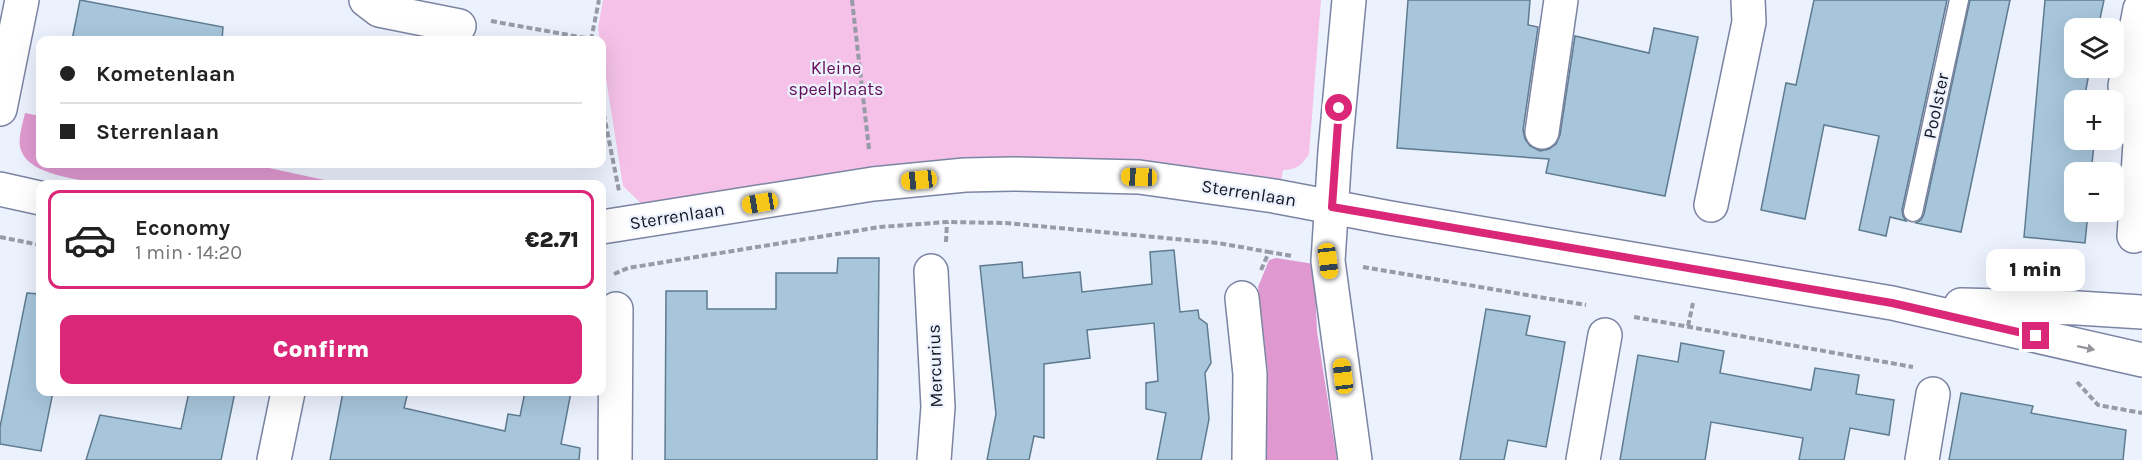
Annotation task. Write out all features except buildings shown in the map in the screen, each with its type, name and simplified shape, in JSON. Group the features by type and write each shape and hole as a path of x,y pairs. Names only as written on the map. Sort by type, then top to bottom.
{"street":[{"path":"0,109 22,0"},
{"path":"366,0 379,10 459,26"},
{"path":"1349,0 1335,151 1328,261 1356,460"},
{"path":"1542,132 1561,0"},
{"path":"1711,204 1749,22 1748,0"},
{"path":"2134,236 2140,143 2125,86 2142,7"},
{"name":"Sterrenlaan","path":"606,226 873,184 965,175 1139,177 1274,196 1892,303 2142,360"},
{"path":"0,189 36,197"},
{"name":"Mercurius","path":"931,271 938,407 934,460"},
{"path":"1242,298 1250,374 1249,460"},
{"name":"Sterrenlaan","path":"1892,303 2142,312"},
{"path":"615,460 616,309"},
{"path":"1583,460 1605,335"},
{"path":"1922,460 1933,394"},
{"path":"274,460 287,396"}],"lane":[{"name":"Poolster","path":"1913,212 1959,0"}],"path":[{"path":"592,36 598,0"},
{"path":"852,0 880,227"},
{"path":"459,26 478,19 569,36"},
{"path":"0,237 36,244"}],"green space":[{"name":"Kleine speelplaats","path":"603,0 1321,0 1309,154 1298,166 1283,170 1281,182 1194,170 650,212 623,186 606,79 606,36 599,36 598,28"}],"shaded area":[{"path":"25,113 36,115 36,167 26,159 21,150 21,132"},
{"path":"38,168 269,168 324,180 81,180"},
{"path":"1276,258 1314,264 1317,331 1337,460 1266,460 1268,374 1258,287 1269,260"}],"route":[{"path":"1339,108 1332,207 1892,303 2036,336"}]}
